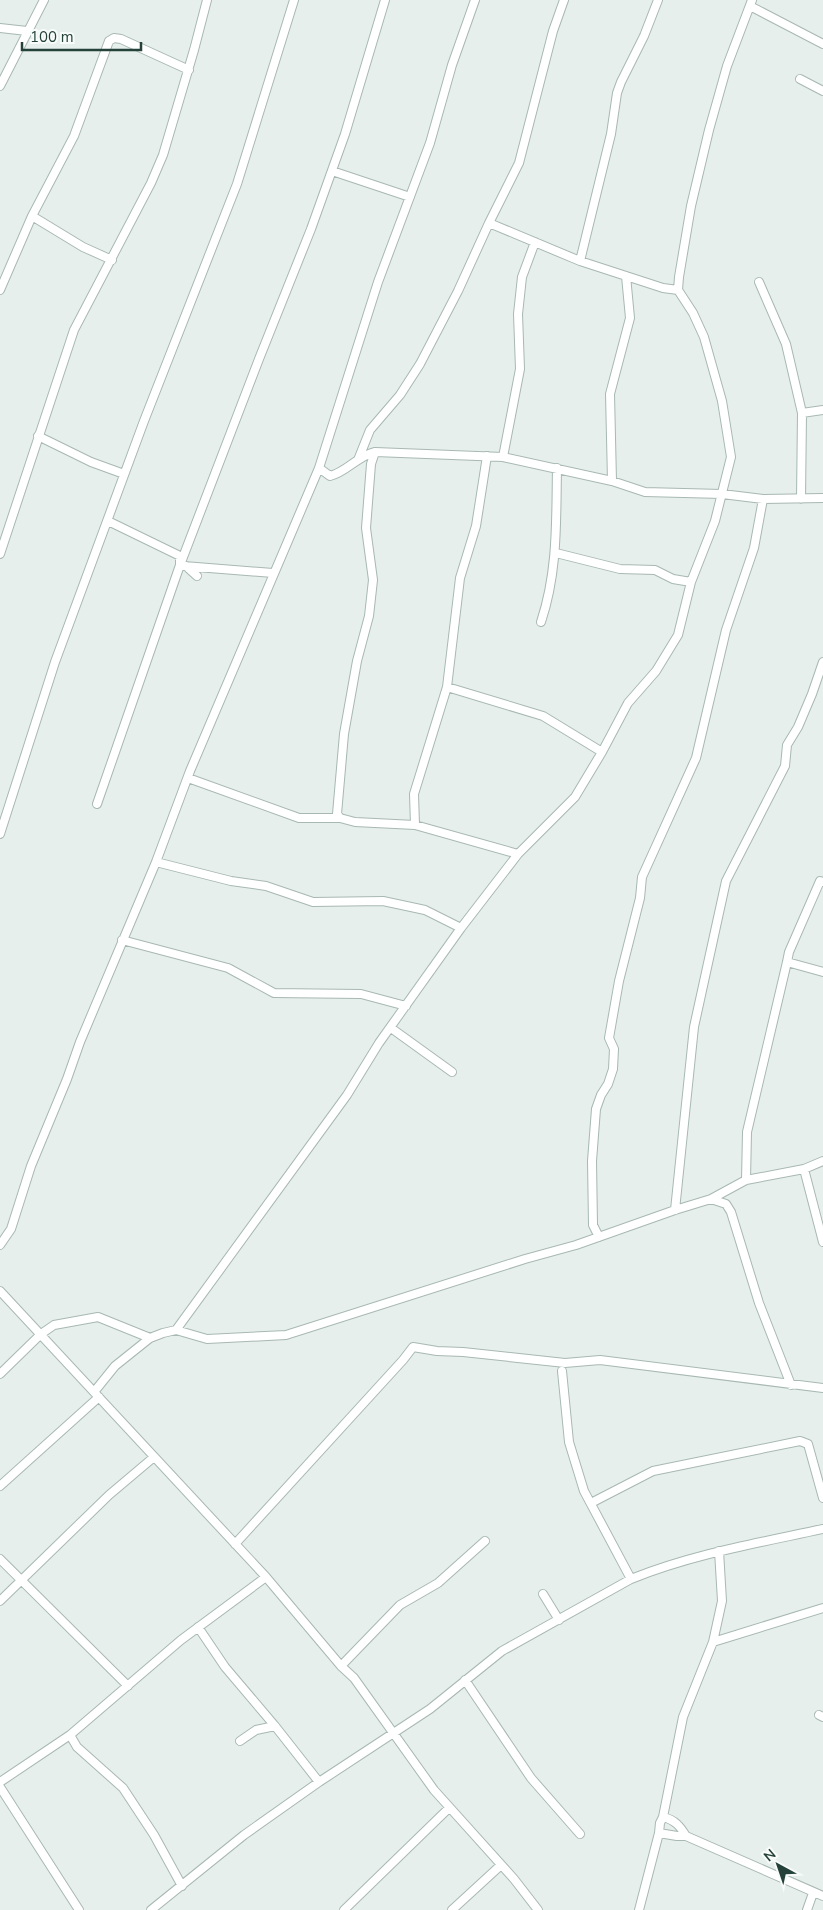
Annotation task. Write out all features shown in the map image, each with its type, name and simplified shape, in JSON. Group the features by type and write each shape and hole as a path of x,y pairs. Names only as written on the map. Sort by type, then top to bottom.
{"street":[{"path":"0,86 44,0"},
{"path":"0,554 74,330 152,183 163,155 207,0"},
{"path":"0,834 55,662 144,421 237,184 294,0"},
{"path":"97,804 180,566 259,359 312,229 345,134 385,0"},
{"path":"0,1245 11,1229 43,1134 156,862 188,778 273,573 319,468 378,282 430,143 452,65 475,0"},
{"path":"358,460 370,430 400,395 420,364 458,291 519,163 553,31 564,0"},
{"path":"580,261 611,134 617,93 644,36 658,0"},
{"path":"176,1330 347,1095 461,928 518,854 575,797 628,703 656,670 678,635 691,582 716,521 731,457 722,401 704,337 693,313 678,290 691,206 709,130 727,66 751,3 823,44"},
{"path":"0,28 27,32"},
{"path":"0,290 32,216 74,136 108,41 114,38 121,39 188,70"},
{"path":"800,80 823,91"},
{"path":"332,171 410,197"},
{"path":"32,216 83,247 112,260"},
{"path":"489,223 580,261 663,288 678,290"},
{"path":"503,458 520,369 518,314 522,277 534,242"},
{"path":"612,480 610,394 630,318 626,276"},
{"path":"759,282 786,344 802,412 801,499"},
{"path":"802,412 823,410"},
{"path":"38,436 91,462 124,474"},
{"path":"319,468 330,476 338,474 367,454 374,452 487,456 612,480 645,492 722,494 763,499 823,498"},
{"path":"340,818 336,814 336,808 344,734 357,661 369,616 373,580 366,528 370,471 374,452"},
{"path":"414,824 414,794 447,686 460,578 476,526 487,456"},
{"path":"541,622 547,603 556,552 557,468"},
{"path":"598,1237 593,1225 592,1161 596,1109 613,1069 614,1049 609,1038 619,981 640,898 642,877 696,758 726,630 754,548 763,499"},
{"path":"108,521 180,556 180,566"},
{"path":"556,552 620,569 655,570 673,579 691,582"},
{"path":"180,566 273,573"},
{"path":"180,566 186,566 197,576"},
{"path":"675,1210 694,1027 726,881 785,766 787,746 802,718 823,662"},
{"path":"447,686 543,716 602,752"},
{"path":"188,778 299,818 340,818 355,822 414,824 518,854"},
{"path":"156,862 231,881 266,886 313,902 383,901 425,910 461,928"},
{"path":"746,1180 747,1132 787,962 822,880"},
{"path":"122,940 228,968 274,993 360,994 406,1006"},
{"path":"787,962 823,972"},
{"path":"391,1028 452,1072"},
{"path":"0,1486 96,1395 115,1366 150,1338 176,1330 207,1339 286,1335 598,1237 711,1199 746,1180 804,1169 823,1161"},
{"path":"804,1169 823,1242"},
{"path":"711,1199 726,1204 731,1212 759,1303 791,1385"},
{"path":"0,1291 266,1577 341,1666 354,1678 392,1733 449,1808 501,1865 538,1910"},
{"path":"0,1374 41,1334 54,1326 98,1317 150,1338"},
{"path":"235,1544 413,1348 565,1363 600,1360 823,1388"},
{"path":"562,1371 569,1442 584,1491 631,1579"},
{"path":"591,1503 653,1471 800,1441 808,1444 823,1498"},
{"path":"0,1601 21,1578 109,1495 154,1457"},
{"path":"151,1910 244,1836 319,1782 430,1709 502,1651 631,1579 682,1560 823,1529"},
{"path":"341,1666 400,1605 438,1582 485,1540"},
{"path":"638,1910 663,1817 683,1717 713,1642 722,1601 719,1551"},
{"path":"0,1559 128,1686"},
{"path":"0,1782 70,1735 150,1665 266,1577"},
{"path":"543,1594 559,1620"},
{"path":"713,1642 823,1608"},
{"path":"198,1627 224,1667 275,1726 319,1782"},
{"path":"465,1680 531,1778 580,1834"},
{"path":"240,1741 256,1730 275,1726"},
{"path":"70,1735 77,1747 123,1788 154,1835 182,1886"},
{"path":"0,1786 78,1910"},
{"path":"344,1910 449,1808"},
{"path":"663,1817 679,1825 686,1836"},
{"path":"659,1833 686,1836 823,1896"},
{"path":"452,1910 501,1865"},
{"path":"807,1910 813,1893"}]}
